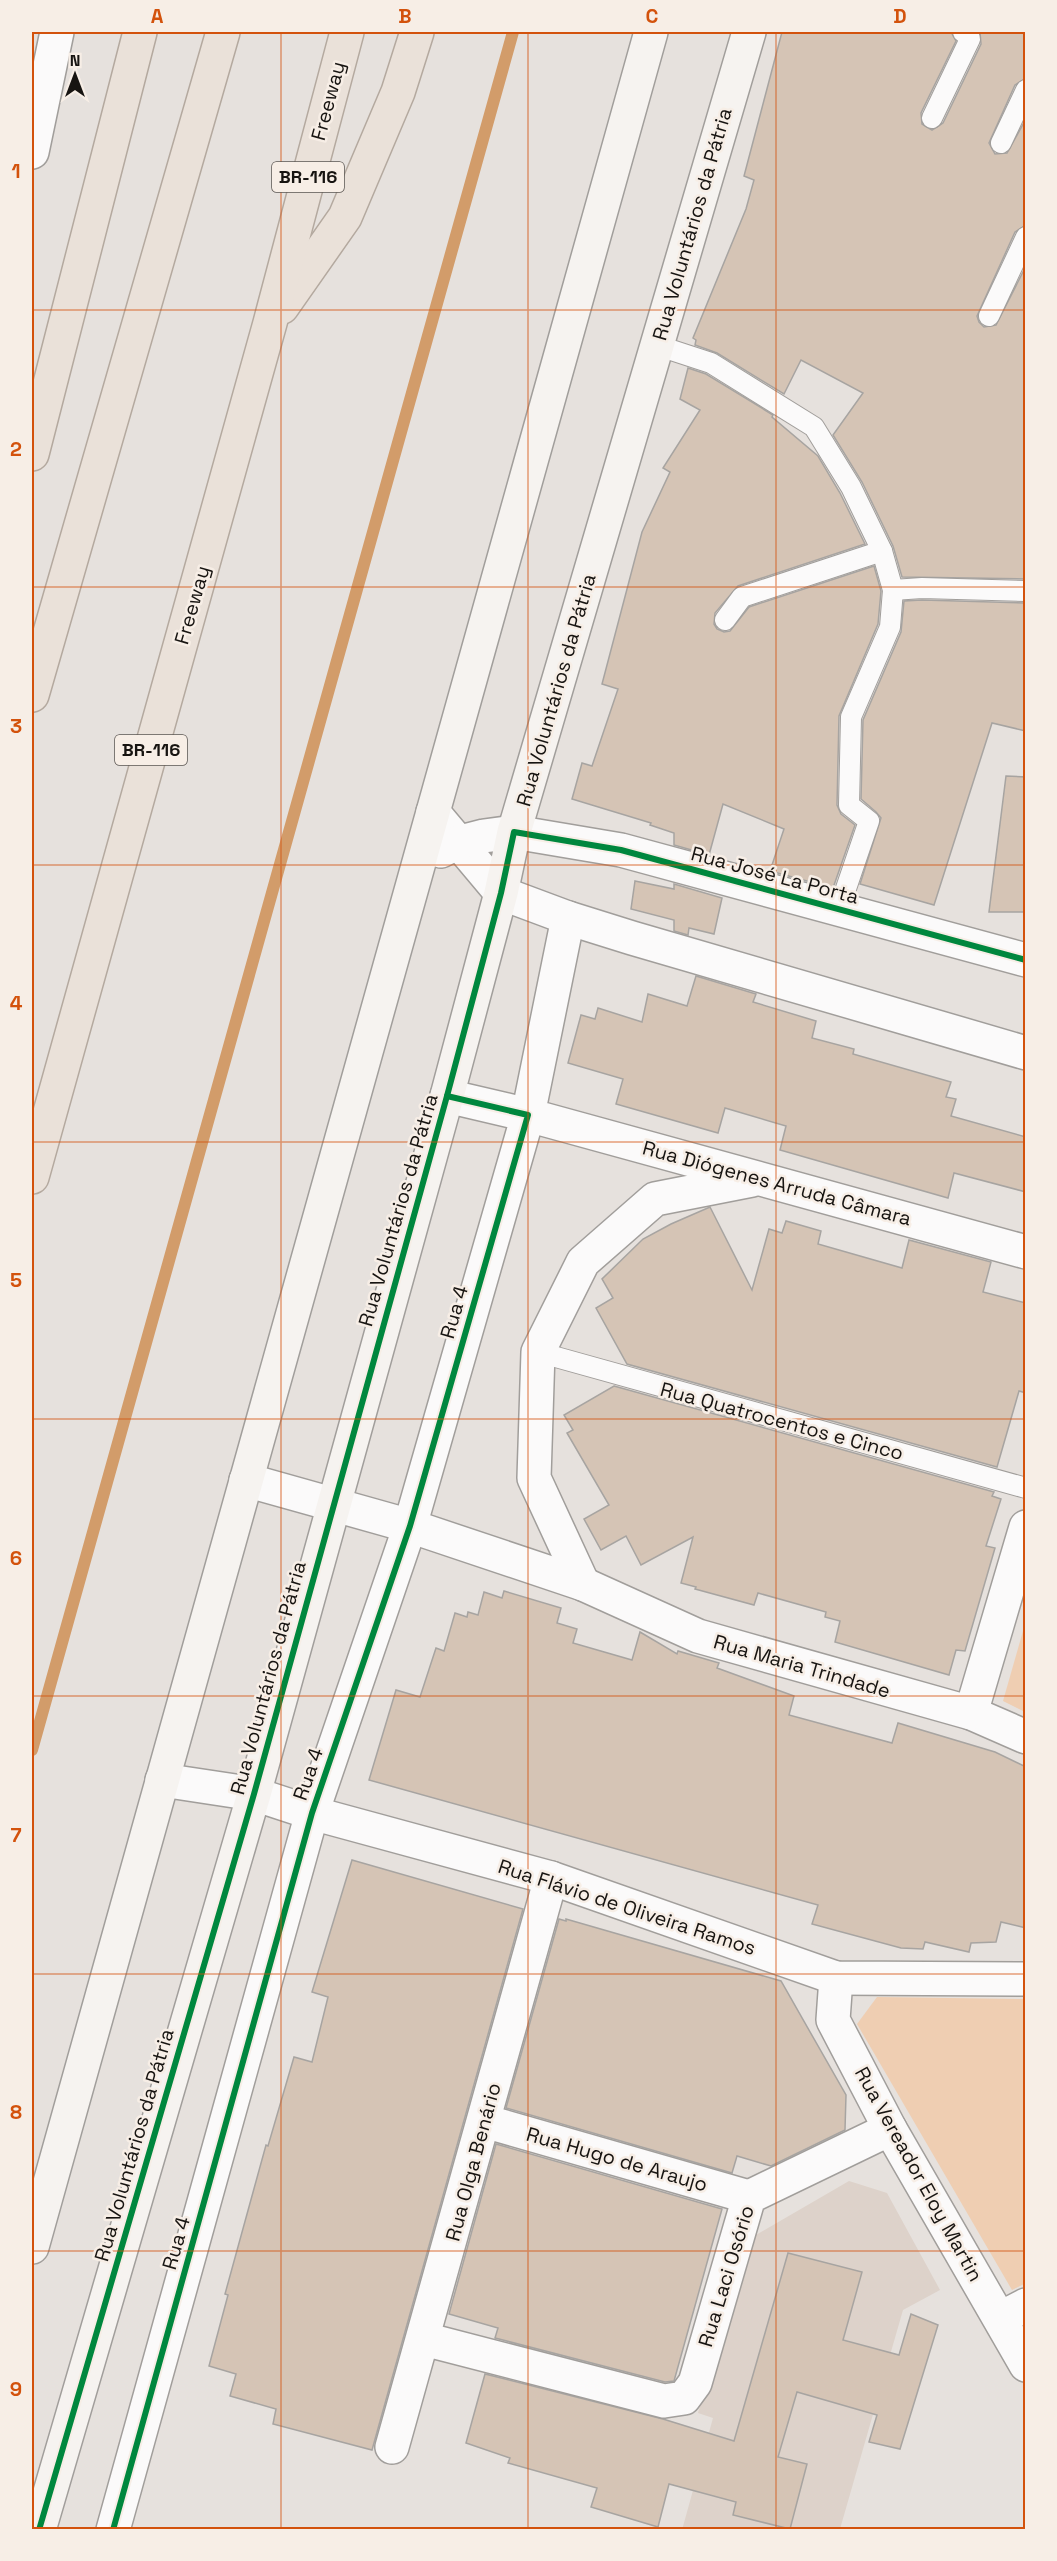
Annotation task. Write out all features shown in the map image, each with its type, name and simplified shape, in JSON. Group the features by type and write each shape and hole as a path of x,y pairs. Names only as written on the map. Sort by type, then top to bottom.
{"highway":[{"path":"32,454 140,32"},
{"path":"32,695 223,32"},
{"name":"Freeway","path":"32,1177 270,323 347,32"},
{"path":"270,323 345,217 398,92 417,32"}],"main road":[{"path":"32,2247 651,32"},
{"name":"Rua Voluntários da Pátria","path":"39,2529 254,1794 447,1096 501,893 514,831 749,32"}],"street":[{"path":"32,152 57,32"},
{"path":"433,812 501,893 568,918 1026,1053"},
{"name":"Rua José La Porta","path":"419,861 457,843 514,831 621,850 1026,960"},
{"name":"Rua 4","path":"113,2529 312,1813 410,1526 528,1115 568,918"},
{"path":"447,1096 528,1115"},
{"name":"Rua Diógenes Arruda Câmara","path":"528,1115 1026,1252"},
{"path":"583,1584 534,1478 538,1352 583,1262 655,1198 758,1178"},
{"name":"Rua Maria Trindade","path":"246,1480 410,1526 583,1584 698,1636 971,1713 1026,1737"},
{"path":"971,1713 1026,1527"},
{"name":"Rua Flávio de Oliveira Ramos","path":"162,1780 254,1794 312,1813 551,1878 836,1978 1026,1979"},
{"name":"Rua Olga Benário","path":"392,2447 551,1878"},
{"name":"Rua Vereador Eloy Martin","path":"836,1978 833,2020 890,2129 1013,2312 1026,2365"},
{"name":"Rua Hugo de Araujo","path":"484,2121 749,2197"},
{"name":"Rua Laci Osório","path":"424,2339 664,2401 684,2398 695,2383 749,2197 890,2129"}],"lane":[{"path":"932,118 970,39 963,32"},
{"path":"1001,143 1026,90"},
{"path":"988,316 1026,237"},
{"path":"656,345 711,363 814,427 851,487 882,551 893,590 890,627 851,717 849,805 869,821 840,909"},
{"path":"725,620 742,597 882,551"},
{"path":"893,590 922,588 1026,591"},
{"name":"Rua Quatrocentos e Cinco","path":"538,1352 1026,1488"}],"shaded area":[{"path":"1025,1624 1026,1711 1025,1712 1003,1701"},
{"path":"877,1997 1025,1999 1026,2283 1012,2290 857,2024"},
{"path":"849,2181 887,2193 940,2290 903,2310 840,2529 682,2530 713,2418 698,2413 749,2239"}],"building":[{"path":"782,32 951,32 956,41 921,113 922,124 932,130 943,123 981,44 980,32 1026,32 1026,78 1015,85 989,143 995,154 1007,153 1026,119 1026,225 1015,232 977,316 984,327 996,325 1026,266 1026,579 902,577 893,546 862,482 833,435 863,393 801,360 784,394 717,353 695,345 696,340 693,338 746,209 754,180 744,176"},
{"path":"688,368 706,374 773,415 772,417 818,456 840,493 865,544 738,586 715,613 714,624 717,629 724,632 730,631 749,607 874,566 881,591 878,624 839,716 837,805 841,814 855,825 833,888 770,871 784,829 723,804 709,855 674,845 674,833 650,825 651,823 572,799 582,763 592,766 618,689 602,684 642,532 670,472 663,468 700,410 680,399"},
{"path":"904,601 1026,603 1026,731 992,723 934,905 860,884 881,818 861,799 863,720 901,632"},
{"path":"1006,776 1026,777 1026,912 989,912"},
{"path":"635,881 674,889 674,884 722,898 714,934 689,928 688,935 674,931 674,920 631,909"},
{"path":"696,976 756,994 753,1002 816,1021 812,1038 854,1049 853,1054 951,1082 946,1097 956,1099 951,1116 1026,1137 1026,1192 954,1173 948,1198 780,1150 786,1126 725,1108 718,1133 616,1104 623,1079 568,1063 581,1015 595,1019 598,1008 642,1022 648,994 687,1006"},
{"path":"710,1207 752,1290 769,1229 782,1233 786,1221 821,1231 818,1244 902,1268 909,1240 991,1262 983,1292 1026,1303 1026,1393 1019,1391 997,1467 627,1364 596,1308 613,1298 602,1279 643,1239"},
{"path":"614,1386 994,1492 992,1496 1001,1499 986,1546 995,1548 965,1651 956,1650 949,1675 835,1642 840,1621 825,1617 826,1612 758,1593 754,1605 681,1583 693,1537 641,1565 626,1536 601,1550 584,1519 609,1505 567,1433 573,1430 564,1415"},
{"path":"504,1591 561,1608 557,1623 577,1629 573,1643 632,1660 640,1632 677,1654 678,1651 719,1663 717,1668 794,1696 789,1715 892,1743 898,1723 995,1752 1026,1767 1026,1928 1001,1922 996,1942 971,1943 969,1952 925,1942 923,1949 901,1948 812,1924 818,1905 369,1780 396,1690 420,1697 436,1648 444,1651 455,1613 467,1617 468,1612 478,1615 484,1592 502,1598"},
{"path":"352,1860 523,1909 372,2450 273,2424 276,2409 230,2396 236,2374 209,2366 228,2295 225,2294 266,2145 268,2146 294,2057 312,2062 328,1997 312,1992"},
{"path":"559,1919 566,1921 566,1919 781,1981 846,2095 845,2130 771,2166 737,2156 732,2173 506,2108"},
{"path":"496,2144 722,2209 674,2381 665,2382 495,2338 498,2328 449,2314"},
{"path":"788,2253 862,2272 843,2340 899,2355 911,2314 938,2325 900,2449 869,2442 877,2415 797,2392 778,2457 807,2464 790,2529 733,2515 736,2502 669,2484 658,2527 591,2507 597,2488 508,2463 510,2458 466,2443 485,2374 663,2419 734,2441"}],"waterway":[{"path":"32,1750 513,32"}],"cycle path":[{"path":"39,2530 254,1794 447,1096 501,893 514,832 621,850 1026,960"},
{"path":"113,2530 312,1813 410,1526 528,1115 447,1096"}]}
